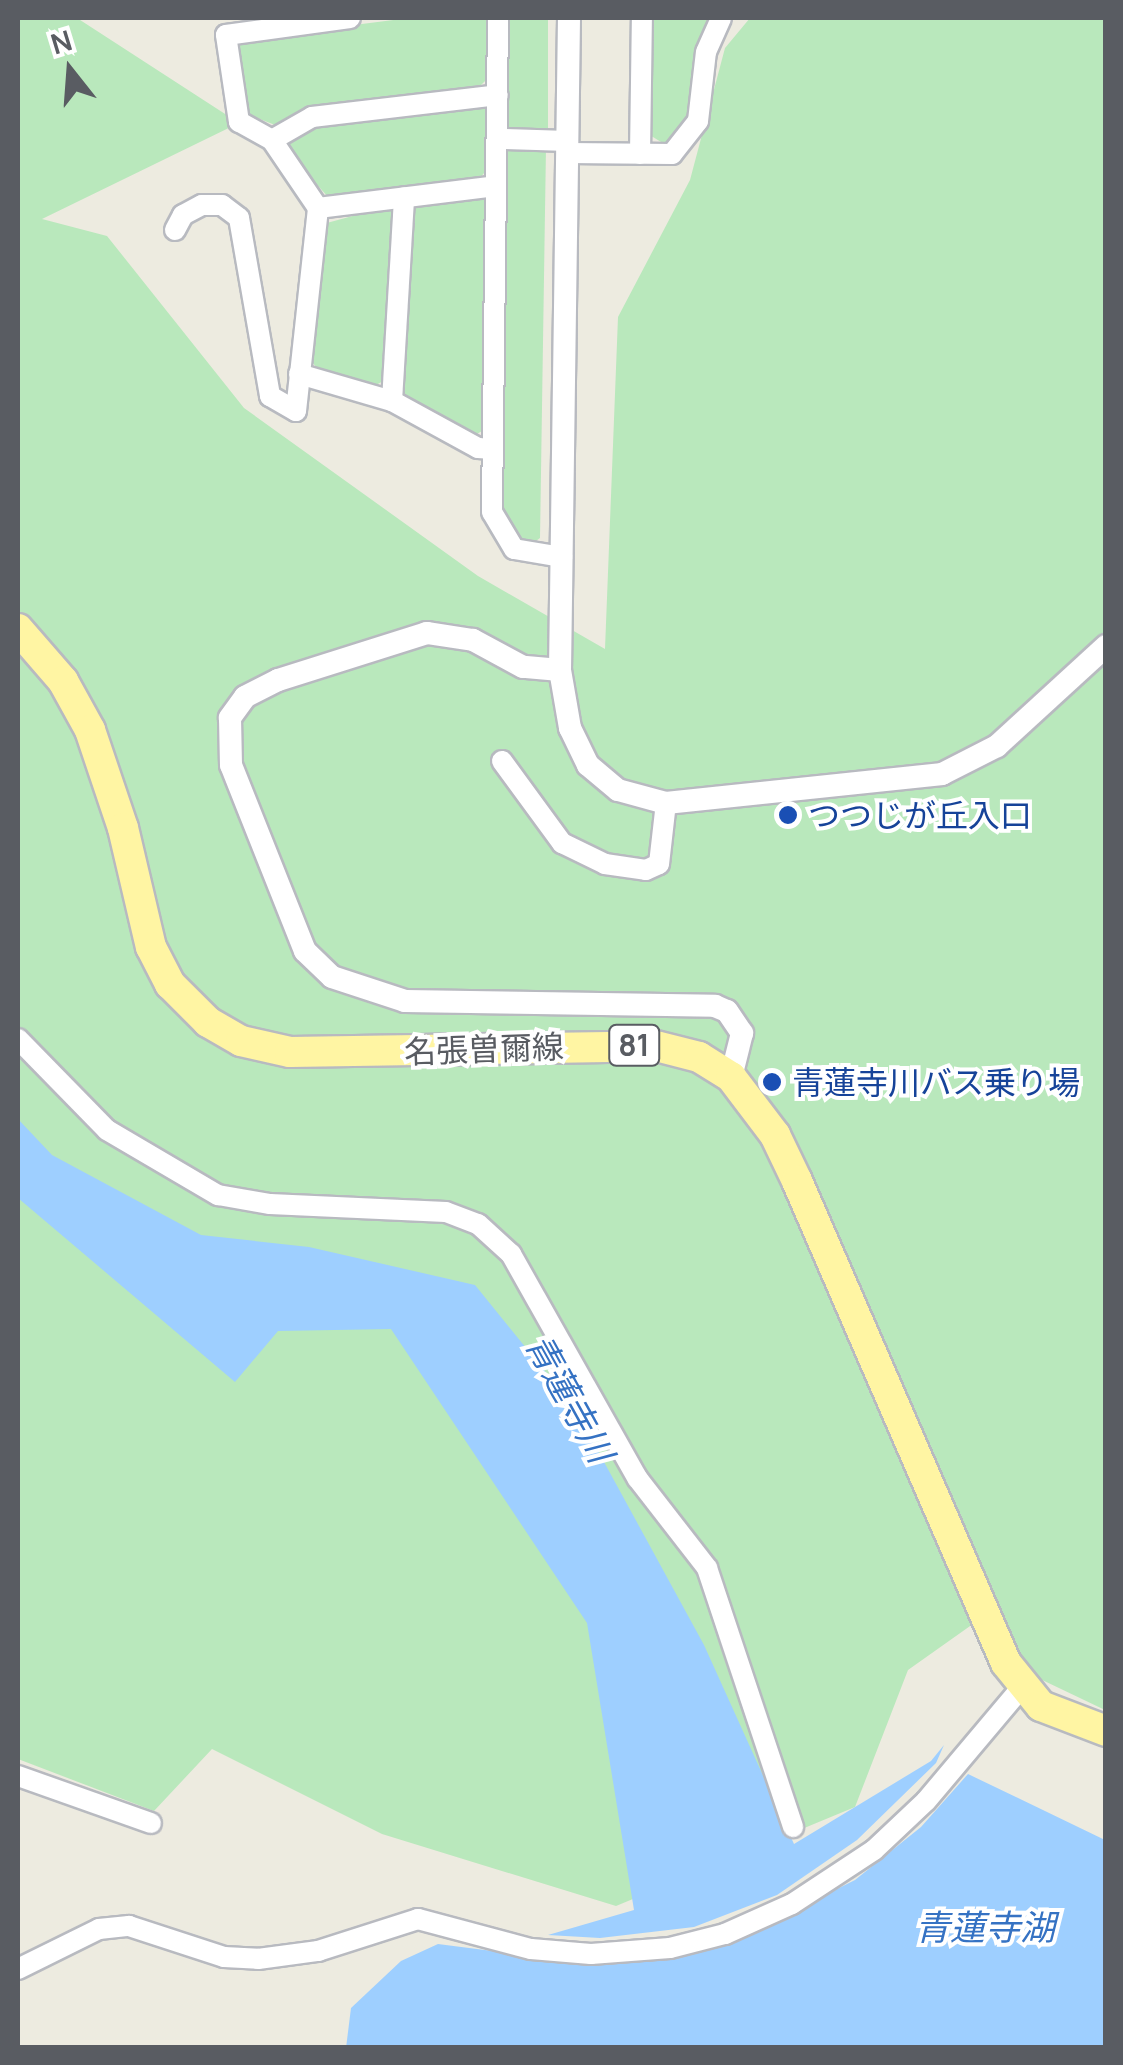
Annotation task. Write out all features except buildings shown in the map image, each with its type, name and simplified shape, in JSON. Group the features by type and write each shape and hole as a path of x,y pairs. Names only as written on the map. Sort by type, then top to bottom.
{"main road":[{"name":"名張曽爾線","path":"18,629 46,658 90,730 123,828 151,947 170,984 208,1022 241,1041 290,1052 656,1046 699,1057 731,1077 775,1136 798,1181 1020,1688"},
{"path":"1020,1688 1041,1706 1106,1731"}],"street":[{"path":"174,230 182,215 202,205 222,206 239,218 276,404 296,411 318,208 272,140 240,122 226,35 285,22 350,18"},
{"path":"498,18 493,449 498,530 523,553 562,557"},
{"path":"569,18 560,670 570,728 588,765 618,790 666,803 962,767 998,746 1106,646"},
{"path":"640,154 642,18"},
{"path":"505,139 672,154 698,121 706,52 721,18"},
{"path":"272,140 312,117 498,95"},
{"path":"318,208 496,186"},
{"path":"392,401 404,196"},
{"path":"300,374 392,401 478,448 493,449"},
{"path":"560,670 522,667 474,640 427,633 278,680 245,697 230,718 232,765 294,927 320,971 390,998 716,1006 737,1021 742,1033 731,1077"},
{"path":"502,761 562,843 605,864 646,870 659,864 666,803"},
{"path":"18,1039 107,1130 218,1195 270,1204 446,1212 498,1241 518,1264 638,1479 707,1568 793,1826"},
{"path":"18,1969 99,1929 129,1926 224,1956 258,1959 318,1951 418,1919 531,1949 591,1954 670,1948 725,1934 836,1879 902,1825 1020,1688"},
{"path":"18,1776 152,1823"}],"green space":[{"path":"18,18 77,18 239,123 42,219 107,236 244,408 478,576 605,649 618,317 690,180 725,48 750,18 1105,18 1105,1710 1038,1678 980,1619 908,1670 855,1807 616,1906 382,1834 212,1749 154,1811 18,1759"},
{"path":"409,18 490,18 491,75 481,85 310,108 275,125 247,114 236,51 245,39"},
{"path":"506,18 548,18 548,133 506,133"},
{"path":"650,18 711,18 697,49 692,110 666,145 648,134"},
{"path":"478,102 490,110 489,167 480,178 329,198 284,148 288,136 310,124"},
{"path":"505,146 546,147 540,538 532,544 517,538 500,514"},
{"path":"480,194 490,202 485,429 474,436 408,400 401,389 412,212 421,203"},
{"path":"386,207 397,215 385,380 376,385 319,370 310,360 323,224"}],"water":[{"path":"18,1119 52,1155 201,1235 309,1247 475,1285 574,1407 704,1645 794,1844 931,1761 944,1745 936,1763 857,1840 777,1895 694,1927 600,1938 548,1935 634,1910 587,1623 391,1329 278,1331 235,1382 18,1198"},
{"name":"青蓮寺湖","path":"968,1774 1105,1840 1105,2047 346,2048 351,2008 401,1961 438,1944 584,1963 767,1924 855,1880 921,1827"}],"place":[{"name":"つつじが丘入口","path":"788,815"},
{"name":"青蓮寺川バス乗り場","path":"772,1082"}],"water label":[{"name":"青蓮寺川","path":"570,1398"}]}
